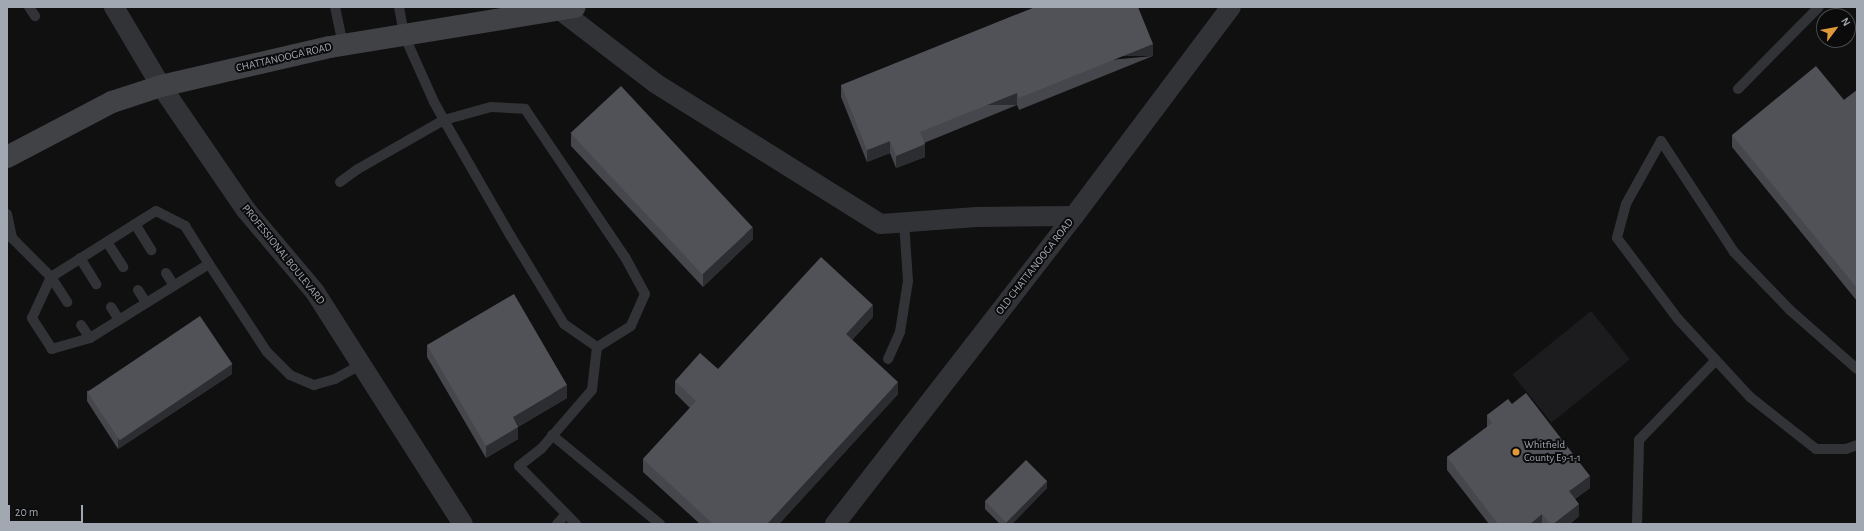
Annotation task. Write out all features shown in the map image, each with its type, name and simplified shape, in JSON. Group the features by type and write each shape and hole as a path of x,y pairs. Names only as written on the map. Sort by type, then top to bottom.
{"main road":[{"name":"CHATTANOOGA ROAD","path":"7,157 112,102 161,86 344,44 568,9"}],"street":[{"name":"PROFESSIONAL BOULEVARD","path":"114,7 161,86 246,210 316,292 463,524"},
{"name":"OLD CHATTANOOGA ROAD","path":"835,524 1074,216 1231,7"},
{"path":"568,9 655,83 881,224 977,217 1074,216"}],"lane":[{"path":"335,7 344,44"},
{"path":"398,7 404,35 434,102 510,235 564,324 597,347"},
{"path":"1738,89 1819,7"},
{"path":"340,182 358,169 444,120 491,107 525,108 626,257 645,294 631,326 597,347"},
{"path":"1857,369 1790,310 1734,252 1662,141 1626,204 1617,238 1678,319 1750,397 1816,449 1846,449 1857,445"},
{"path":"209,264 90,338 52,349 32,318 51,277 156,211 186,226 209,264 267,352 290,375 314,385 335,378 362,364"},
{"path":"7,214 10,236 51,277 67,302"},
{"path":"888,359 900,332 908,281 904,222"},
{"path":"135,224 151,250"},
{"path":"107,242 123,267"},
{"path":"80,258 96,284"},
{"path":"166,273 174,286"},
{"path":"138,290 146,303"},
{"path":"111,307 119,320"},
{"path":"81,325 90,338"},
{"path":"576,524 565,515 519,466 541,449 592,390 597,347"},
{"path":"1638,524 1639,440 1716,360"},
{"path":"552,435 660,524"},
{"path":"558,524 565,515"}],"shaded area":[{"path":"1591,311 1630,359 1552,423 1513,375"}],"building":[{"path":"1035,7 1138,7 1153,44 1019,98 1017,93 920,132 925,144 896,156 890,141 867,150 841,85"},
{"path":"1816,66 1844,100 1857,90 1857,288 1732,135"},
{"path":"621,86 753,227 702,274 571,133"},
{"path":"821,257 873,305 846,334 898,382 767,524 713,524 643,459 696,401 675,381 700,353 718,369"},
{"path":"514,294 567,385 513,417 518,427 486,446 427,345"},
{"path":"200,316 232,364 120,440 87,392"},
{"name":"Whitfield County E9-1-1","path":"1526,393 1590,476 1569,491 1579,504 1553,524 1550,524 1542,514 1530,524 1498,524 1447,457 1492,423 1487,415 1508,399 1512,404"},
{"path":"1026,460 1047,481 1006,522 985,501"}],"place":[{"name":"Whitfield County E9-1-1","path":"1516,452"}]}
